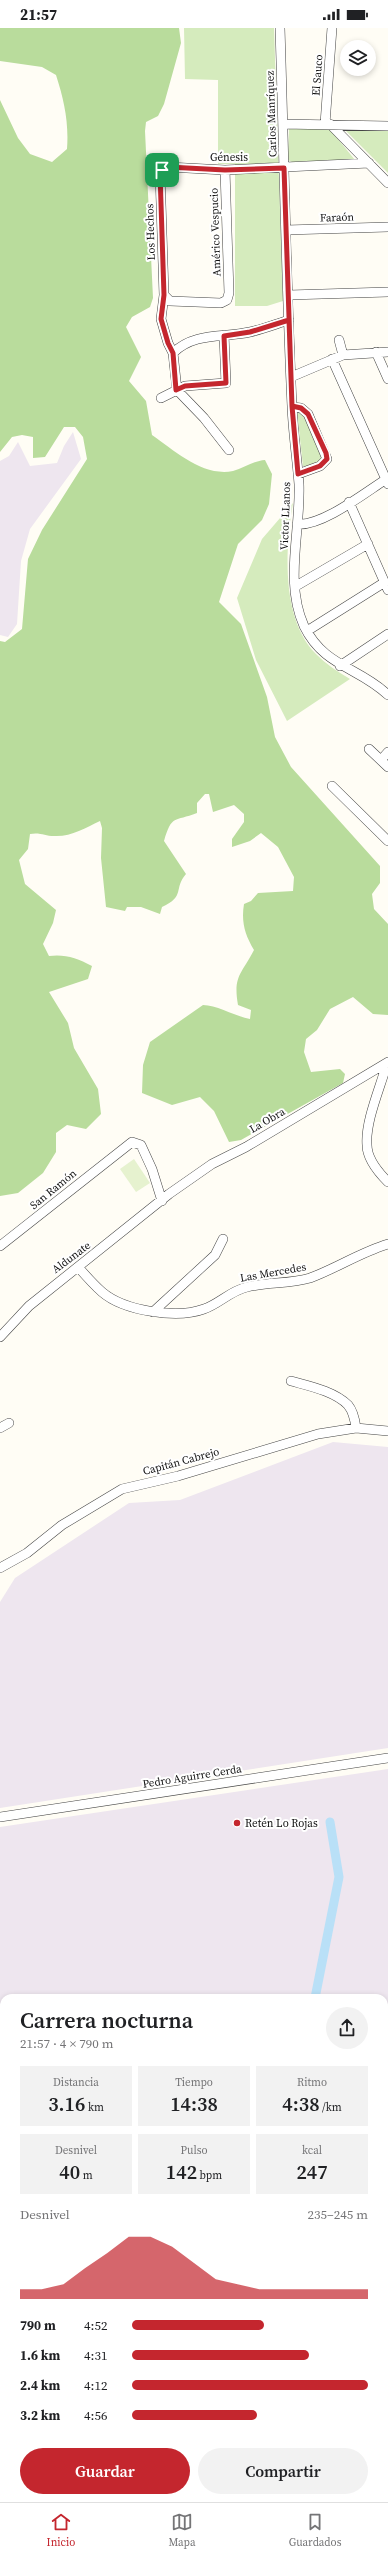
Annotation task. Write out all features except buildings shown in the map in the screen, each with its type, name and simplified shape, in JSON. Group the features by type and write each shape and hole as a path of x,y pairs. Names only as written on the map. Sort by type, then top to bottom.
{"street":[{"name":"Carlos Manríquez","path":"280,28 288,295"},
{"name":"El Sauco","path":"327,124 332,28"},
{"path":"283,124 388,126"},
{"path":"327,124 388,183"},
{"name":"Génesis","path":"162,170 168,167 225,170 369,163"},
{"name":"Los Hechos","path":"162,170 160,173 164,295 161,319 168,343 173,353 176,390"},
{"name":"Américo Vespucio","path":"164,295 170,301 221,303 227,300 229,294 225,170"},
{"name":"Faraón","path":"286,230 388,227"},
{"path":"288,295 388,292"},
{"name":"Victor LLanos","path":"288,295 292,406 298,474 296,586 299,610 307,631 319,647 340,666 373,682 388,695"},
{"path":"173,353 185,343 196,338 250,332 289,320"},
{"path":"161,398 185,386 226,383 224,336"},
{"path":"339,340 343,355"},
{"path":"376,352 388,379"},
{"path":"291,377 343,355 388,352"},
{"path":"297,524 314,522 387,481 332,359"},
{"path":"176,390 204,418 229,450"},
{"path":"292,406 301,408 308,414 327,459 320,466 298,474"},
{"path":"307,631 386,586 349,502"},
{"path":"296,586 368,544"},
{"path":"340,666 388,634"},
{"path":"369,748 388,767"},
{"path":"381,760 388,752"},
{"path":"332,786 388,840"},
{"path":"388,1062 372,1116 366,1145 372,1161 388,1182"},
{"name":"La Obra","path":"162,1201 212,1164 246,1147 388,1062"},
{"name":"San Ramón","path":"0,1246 132,1142 141,1145 152,1168 162,1201"},
{"name":"Aldunate","path":"2,1332 29,1306 64,1277 79,1268 162,1201"},
{"path":"153,1312 215,1255 223,1239"},
{"name":"Las Mercedes","path":"79,1268 103,1293 153,1312 180,1315 198,1311 238,1290 309,1278 344,1264 370,1250 388,1244"},
{"path":"291,1381 328,1392 348,1405 353,1415 356,1428"},
{"path":"0,1428 9,1423"},
{"name":"Capitán Cabrejo","path":"0,1568 27,1553 62,1525 122,1489 178,1476 318,1434 356,1428 388,1431"},
{"name":"Pedro Aguirre Cerda","path":"0,1817 388,1758"}],"shaded area":[{"path":"73,432 81,459 30,529 21,561 17,624 8,637 0,635 0,461 9,456 18,442 30,466 57,463 64,446"},
{"path":"333,1442 388,1447 388,1748 0,1808 0,1602 15,1578 129,1503 180,1500"},
{"path":"388,1769 388,1994 0,1994 0,1827"}],"green space":[{"path":"0,28 179,28 181,43 164,104 158,116 146,122 145,131 153,298 150,307 132,317 126,327 141,357 129,381 146,401 152,435 180,455 200,466 222,472 233,471 265,460 272,474 269,504 262,520 238,544 219,602 241,624 267,697 275,737 291,767 380,866 380,883 372,894 374,909 388,924 388,1015 373,1014 353,997 330,1009 317,1030 306,1039 304,1052 311,1072 340,1069 345,1074 343,1083 241,1140 229,1142 214,1111 200,1097 172,1105 142,1093 143,1065 150,1042 203,1005 208,1005 250,1019 251,1010 238,1005 237,995 237,981 254,950 244,928 244,904 251,901 258,893 293,891 294,877 278,847 261,833 250,841 232,847 232,839 244,822 244,814 234,805 213,812 209,794 205,794 197,803 197,813 175,820 169,826 164,841 186,874 182,879 177,896 162,907 160,914 141,907 127,907 125,911 106,907 101,858 102,828 100,821 78,832 66,835 54,836 37,833 30,834 28,849 19,860 25,884 56,910 53,923 43,944 49,956 71,957 92,966 88,979 49,992 68,1023 74,1048 98,1089 101,1114 86,1129 67,1125 56,1133 56,1152 43,1173 18,1193 0,1196 0,641 5,642 22,629 28,559 42,530 87,459 83,437 75,427 64,427 45,457 33,458 33,437 22,435 12,437 0,452 0,100 18,138 30,154 52,162 67,149 67,130 65,111 56,75 42,67 0,61"},
{"path":"184,28 274,28 283,301 267,306 235,306 235,164 218,164 218,80 185,79"},
{"path":"289,128 329,128 355,160 292,162 288,160"},
{"path":"344,129 388,131 388,173"},
{"path":"300,411 305,414 323,459 307,469 306,466 303,466 297,412"},
{"path":"293,503 288,541 288,582 291,603 297,622 305,639 316,654 332,668 350,679 287,721 256,660 237,598 262,539"},
{"path":"134,1159 150,1183 136,1192 120,1169"}],"waterway":[{"path":"316,1994 339,1877 330,1822"}],"place":[{"name":"Retén Lo Rojas","path":"237,1823"}],"route":[{"path":"162,170 160,173 164,295 161,319 168,343 173,353 176,390 185,386 226,383 224,336 250,332 289,320 292,406 298,474 320,466 325,463 327,459 326,453 308,414 305,410 292,406 284,168 225,170 168,167 162,170"}]}
